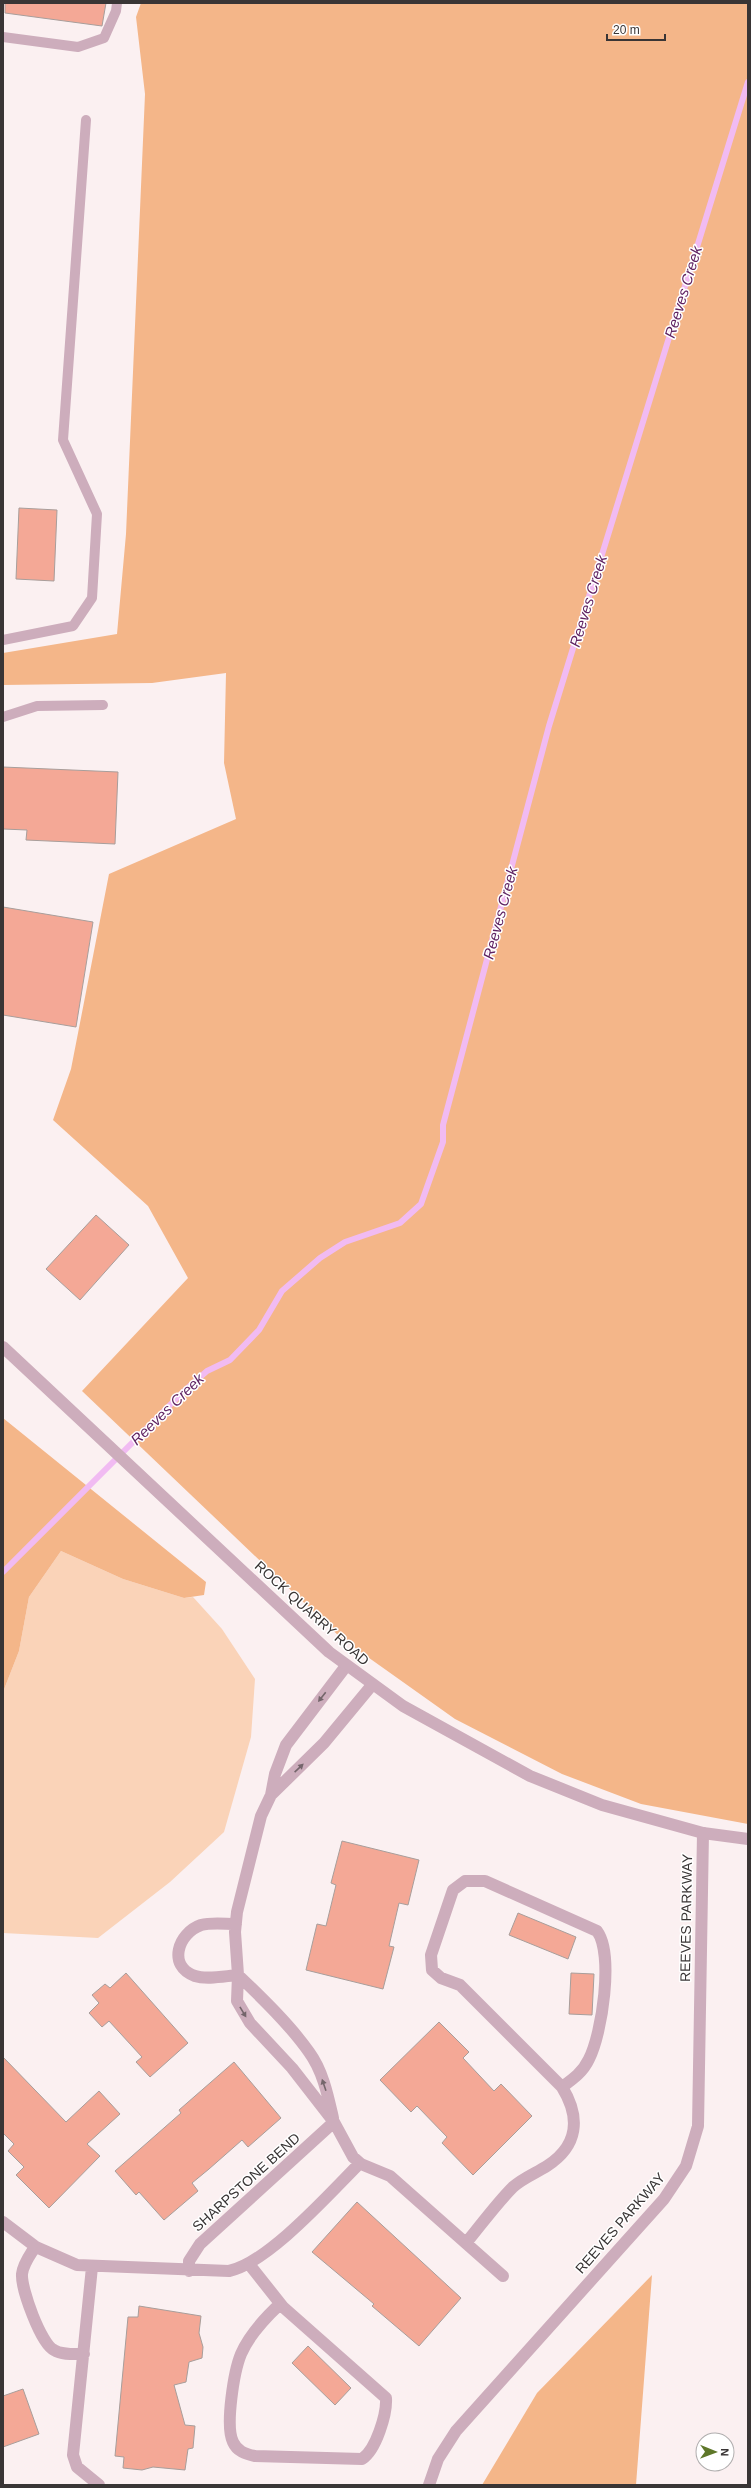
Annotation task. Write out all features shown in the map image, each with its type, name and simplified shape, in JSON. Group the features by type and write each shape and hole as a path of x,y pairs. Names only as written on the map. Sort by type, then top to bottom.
{"street":[{"name":"ROCK QUARRY ROAD","path":"3,1347 346,1666 403,1706 530,1776 602,1805 702,1833 748,1839"},
{"path":"346,1666 286,1745 275,1774 271,1795 257,1827 236,1924 234,1948 238,1975 236,1995 244,2014 292,2068 334,2122 354,2157 360,2163 390,2176 503,2276"},
{"path":"271,1795 314,1754 372,1685"},
{"name":"REEVES PARKWAY","path":"429,2485 438,2459 456,2430 664,2199 686,2166 698,2126 702,1833"},
{"path":"466,2243 513,2187 548,2165 566,2149 571,2140 574,2120 569,2098 562,2088 460,1985 441,1978 432,1970 431,1955 453,1890 465,1881 485,1881 597,1932 603,1942 606,1966 597,2041 585,2067 562,2088"},
{"path":"236,1924 208,1924 193,1929 180,1941 178,1954 181,1963 194,1976 209,1977 238,1975"},
{"path":"238,1975 309,2052 324,2083 334,2122"},
{"name":"SHARPSTONE BEND","path":"189,2271 189,2261 200,2244 334,2122"},
{"path":"6,2229 35,2247 65,2261 92,2267 229,2271 249,2264 264,2255 360,2163"},
{"path":"35,2247 22,2275 26,2297 47,2345 52,2350 60,2353 84,2354"},
{"path":"249,2264 280,2304 386,2398 386,2407 375,2440 368,2455 362,2459 255,2456 245,2454 233,2442 229,2427 237,2365 249,2340 267,2316 280,2304"},
{"path":"92,2267 73,2455 78,2467 99,2485"}],"lane":[{"path":"3,37 78,46 104,38 116,11 117,3"},
{"path":"3,640 73,626 92,598 97,514 63,440 86,120"},
{"path":"3,717 37,706 103,705"}],"shaded area":[{"path":"141,3 748,3 748,1824 641,1804 562,1774 455,1719 341,1638 82,1391 188,1278 148,1206 53,1120 71,1069 109,874 236,819 224,763 226,673 152,683 3,685 3,653 117,634 126,534 145,94 136,17"},
{"path":"3,1418 206,1582 204,1595 184,1598 123,1579 61,1551 29,1597 19,1651 3,1692"},
{"path":"61,1551 123,1579 184,1598 193,1597 222,1629 255,1679 251,1737 224,1832 170,1882 98,1938 3,1933 3,1692 19,1651 29,1597"},
{"path":"652,2275 636,2485 482,2485 537,2393"}],"building":[{"path":"5,3 106,3 102,26 5,13"},
{"path":"19,508 57,510 54,581 16,579"},
{"path":"3,767 118,772 115,844 26,840 27,830 3,829"},
{"path":"3,907 93,922 76,1027 3,1015"},
{"path":"96,1215 129,1245 80,1300 46,1269"},
{"path":"342,1841 419,1860 408,1905 399,1903 389,1946 394,1947 383,1989 306,1970 317,1924 326,1926 336,1885 331,1883"},
{"path":"518,1913 576,1937 568,1959 509,1935"},
{"path":"126,1973 188,2043 150,2077 136,2062 142,2057 109,2021 102,2027 89,2013 99,2003 92,1995 105,1984 110,1988"},
{"path":"571,1973 594,1974 592,2015 569,2014"},
{"path":"439,2022 469,2052 463,2058 494,2091 501,2084 532,2116 473,2175 442,2143 447,2137 417,2106 411,2112 380,2080"},
{"path":"3,2057 66,2122 99,2091 120,2114 87,2144 100,2156 49,2208 16,2175 24,2167 8,2151 14,2144 3,2133"},
{"path":"234,2062 281,2118 248,2147 242,2140 192,2183 198,2191 164,2220 139,2192 136,2195 115,2171 181,2113 179,2110"},
{"path":"357,2202 461,2298 419,2346 372,2306 374,2304 312,2252"},
{"path":"139,2306 201,2316 199,2333 203,2347 202,2358 189,2362 186,2382 174,2385 185,2425 195,2426 193,2448 188,2449 185,2470 153,2467 142,2470 123,2468 124,2457 115,2456 128,2317 138,2317"},
{"path":"308,2346 351,2388 335,2405 292,2363"},
{"path":"23,2389 39,2434 3,2447 3,2396"}],"waterway":[{"name":"Reeves Creek","path":"3,1572 183,1392 207,1371 230,1360 259,1330 282,1291 320,1258 345,1242 400,1223 421,1204 443,1142 443,1125 549,726 748,82"}]}
